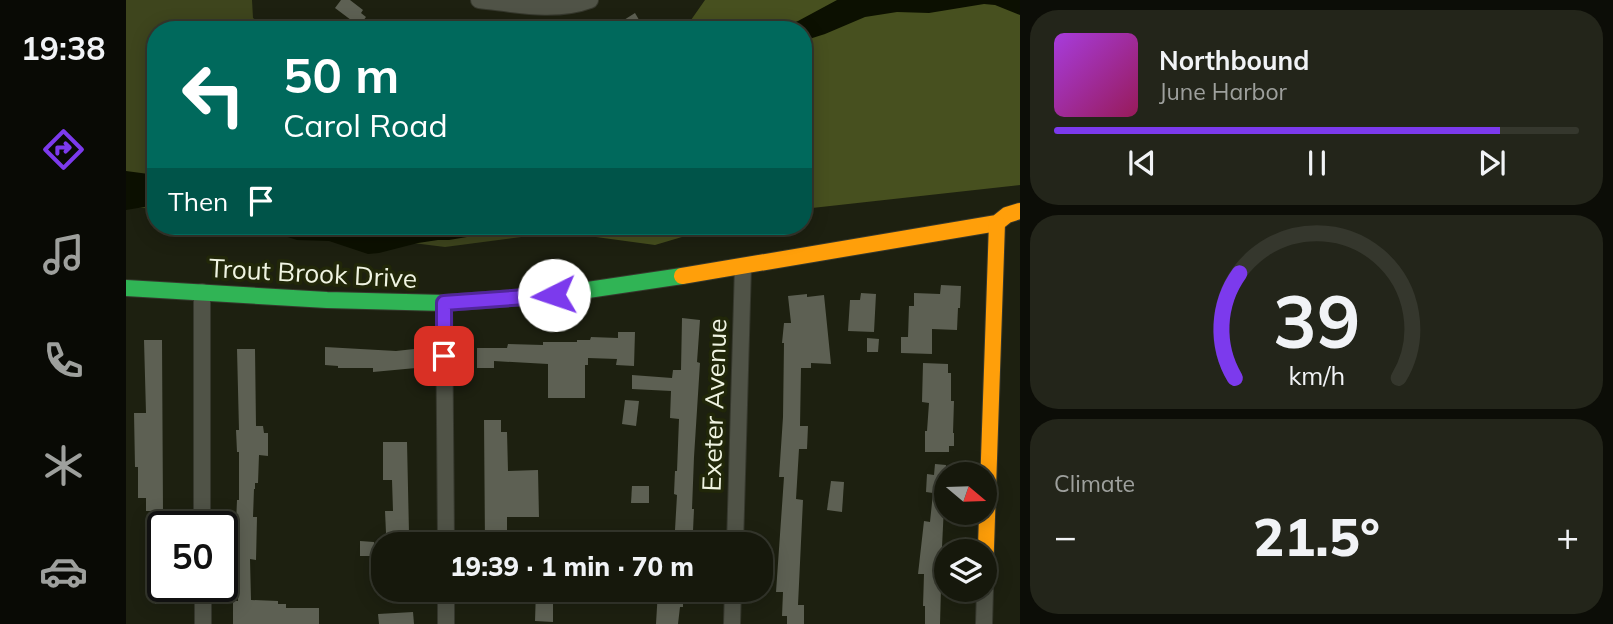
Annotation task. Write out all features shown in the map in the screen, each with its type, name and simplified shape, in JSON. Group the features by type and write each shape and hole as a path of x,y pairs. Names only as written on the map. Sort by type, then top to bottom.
{"main road":[{"name":"Trout Brook Drive","path":"126,288 327,300 444,303 554,295 997,223 1007,215 1020,211"},
{"path":"986,539 997,223 1013,229"}],"street":[{"path":"480,0 545,6 571,5 590,0"},
{"name":"Exeter Avenue","path":"735,532 743,266"},
{"path":"202,292 202,511"},
{"path":"444,303 446,532"},
{"path":"202,602 203,624"},
{"path":"446,602 446,624"},
{"path":"733,602 733,624"},
{"path":"984,624 985,602"}],"green space":[{"path":"126,0 252,0 253,18 257,21 147,21 147,208 126,205"},
{"path":"705,0 1020,0 1020,185 812,208 812,21 690,21"},
{"path":"349,235 536,235 445,247"},
{"path":"581,235 689,235 655,245"}],"shaded area":[{"path":"837,0 1020,0 1020,15 995,5 984,4 929,13 897,12 865,17 812,38 812,21 798,21"},
{"path":"126,171 147,174 147,206 126,210"},
{"path":"281,235 479,235 418,243 368,254 329,241 297,240"}],"building":[{"path":"341,0 350,0 363,10 361,13 366,17 363,21 352,21 335,8"},
{"path":"635,13 640,21 622,21"},
{"path":"941,285 961,286 957,330 932,329 932,354 901,353 901,337 908,337 909,306 914,306 914,293 940,294"},
{"path":"861,293 876,294 874,332 848,331 850,300 860,300"},
{"path":"807,294 807,297 824,295 831,364 811,363 811,368 801,368 800,426 808,426 807,449 799,449 796,499 803,500 798,605 804,605 804,624 787,624 787,616 782,616 783,592 776,592 784,477 779,477 783,417 782,343 784,323 791,323 788,296"},
{"path":"682,318 700,320 693,531 675,530 677,495 674,494 679,419 670,418 671,391 632,389 632,375 672,378 673,370 681,370"},
{"path":"618,332 635,332 634,366 616,365 617,359 588,358 588,365 585,365 585,398 548,398 548,364 494,361 494,368 477,368 477,348 507,348 508,344 577,342 590,340 591,337 618,338"},
{"path":"867,338 879,339 878,352 867,352"},
{"path":"144,340 162,340 163,511 146,511 146,498 138,498 134,413 146,413"},
{"path":"325,347 396,351 414,349 416,368 373,372 373,368 338,368 325,365"},
{"path":"237,349 255,349 256,426 263,426 264,433 268,433 268,456 259,455 258,483 255,483 254,489 253,517 257,517 256,560 250,559 251,600 278,601 278,604 286,604 286,608 319,608 319,624 233,624 233,602 238,602 239,452 236,430 239,430"},
{"path":"923,363 948,364 948,373 951,373 954,446 949,446 949,452 925,452 929,403 922,402"},
{"path":"625,400 639,401 636,426 622,424"},
{"path":"484,420 501,420 501,432 507,432 508,471 538,470 539,517 507,517 507,532 485,532"},
{"path":"383,442 407,442 409,532 386,532 385,511 393,511 392,480 383,480"},
{"path":"927,474 934,475 934,525 943,525 942,539 934,539 934,602 941,602 940,624 925,624 924,574 918,574 924,521 930,522 933,493 926,492"},
{"path":"831,481 844,482 842,512 827,510"},
{"path":"632,486 649,486 649,503 631,503"},
{"path":"360,541 371,542 371,556 360,556"},
{"path":"155,602 172,602 172,604"},
{"path":"536,602 553,602 553,622 535,621"},
{"path":"657,602 691,602 683,603 683,607 680,607 678,624 656,624"},
{"path":"413,612 414,624 379,624 378,614"}],"traffic: fast":[{"path":"126,288 327,300 444,303 554,295 682,276"}],"traffic: slow":[{"path":"682,276 997,223 1007,215 1020,211"},
{"path":"986,539 997,223"}],"route":[{"path":"444,356 444,303 554,295"}]}
